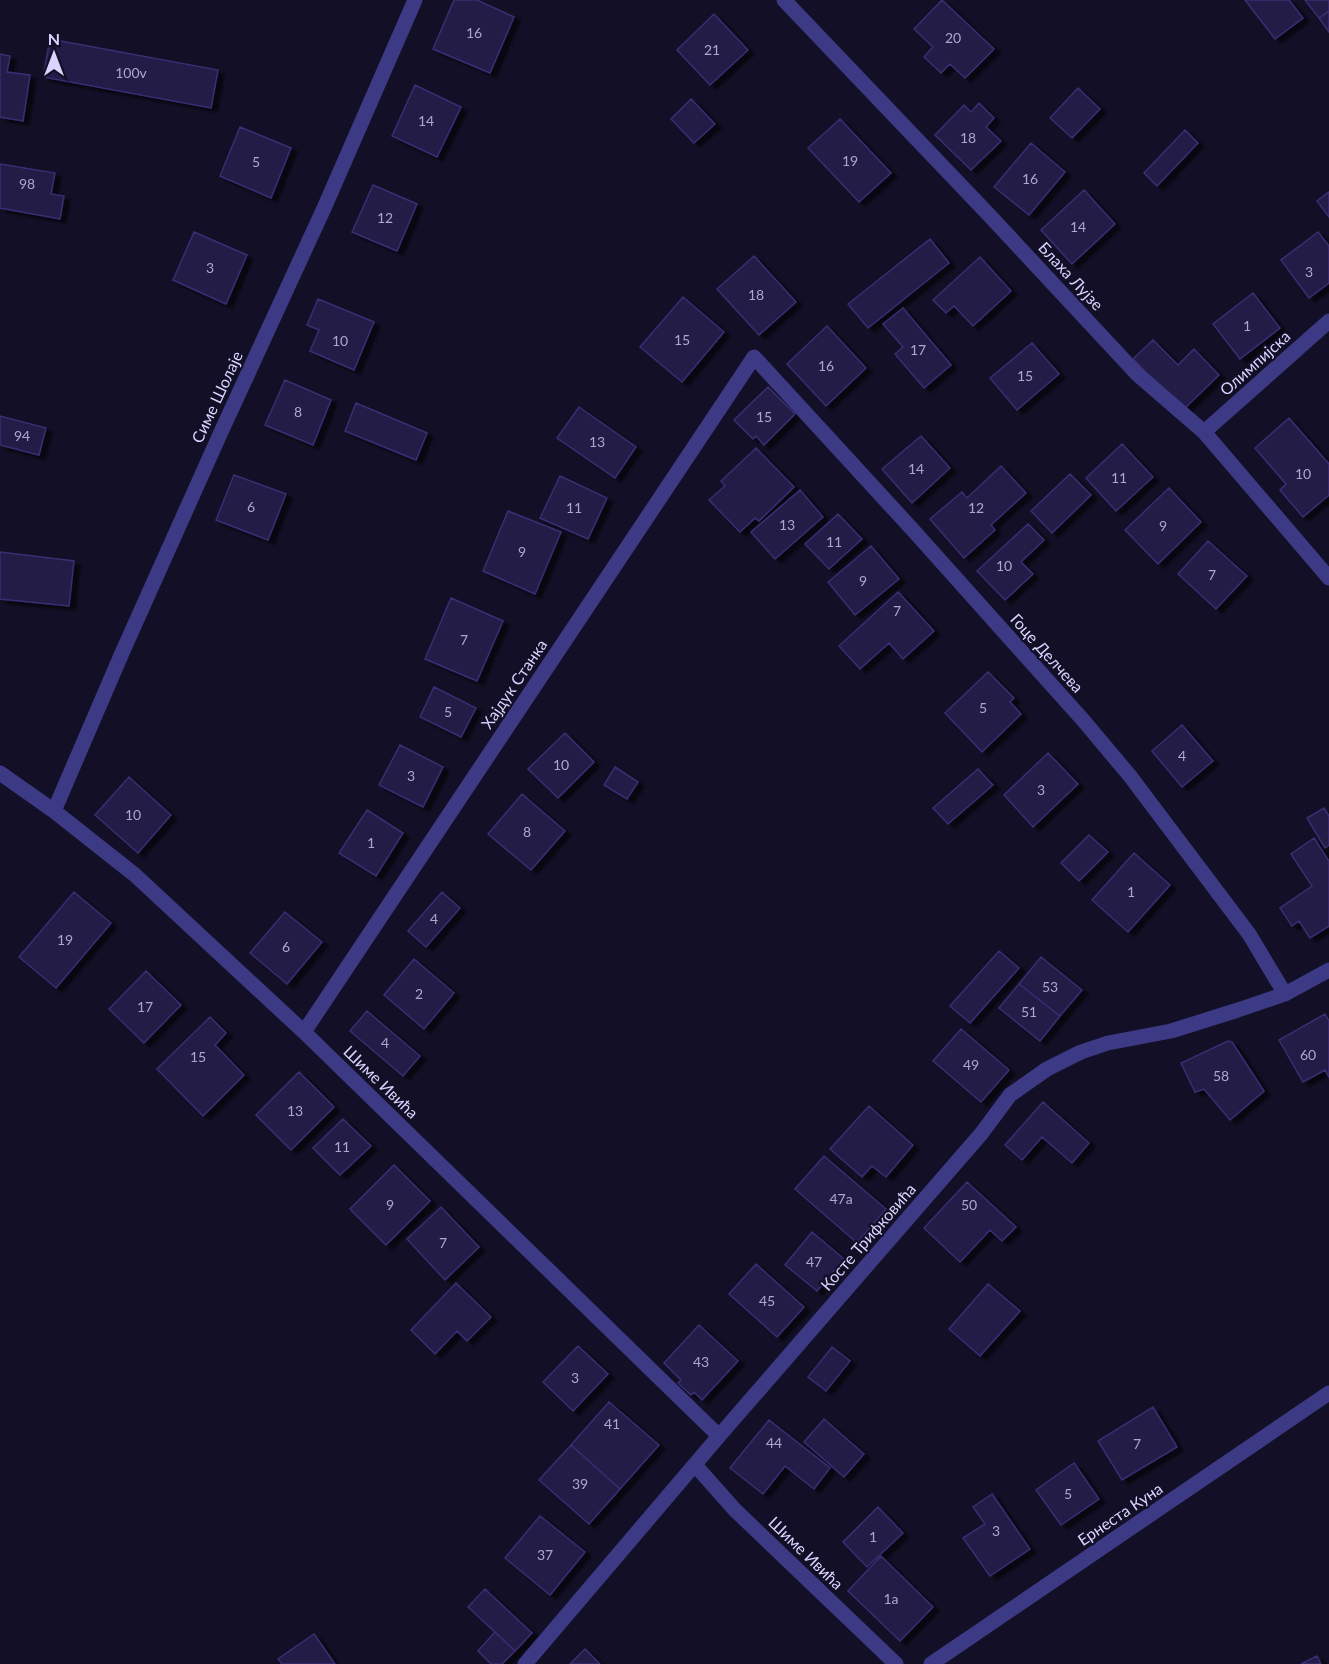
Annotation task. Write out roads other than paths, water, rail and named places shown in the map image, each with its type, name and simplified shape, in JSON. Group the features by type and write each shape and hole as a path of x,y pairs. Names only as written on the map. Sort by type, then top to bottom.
{"street":[{"name":"Симе Шолаје","path":"54,811 127,642 325,206 415,0"},
{"name":"Блаха Лујзе","path":"784,0 999,225 1137,374 1204,432 1329,578"},
{"name":"Олимпијска","path":"1204,432 1329,321"},
{"name":"Гоце Делчева","path":"754,357 974,598 1130,776 1249,934 1285,994"},
{"name":"Хајдук Станка","path":"304,1032 754,357"},
{"name":"Шиме Ивића","path":"0,773 54,811 135,875 304,1032 719,1436"},
{"name":"Косте Трифковића","path":"525,1664 981,1134 1010,1095 1047,1069 1081,1052 1108,1043 1171,1031 1285,994 1329,970"},
{"name":"Ернеста Куна","path":"931,1664 1329,1393"},
{"name":"Шиме Ивића","path":"695,1465 735,1510 896,1664"}]}
